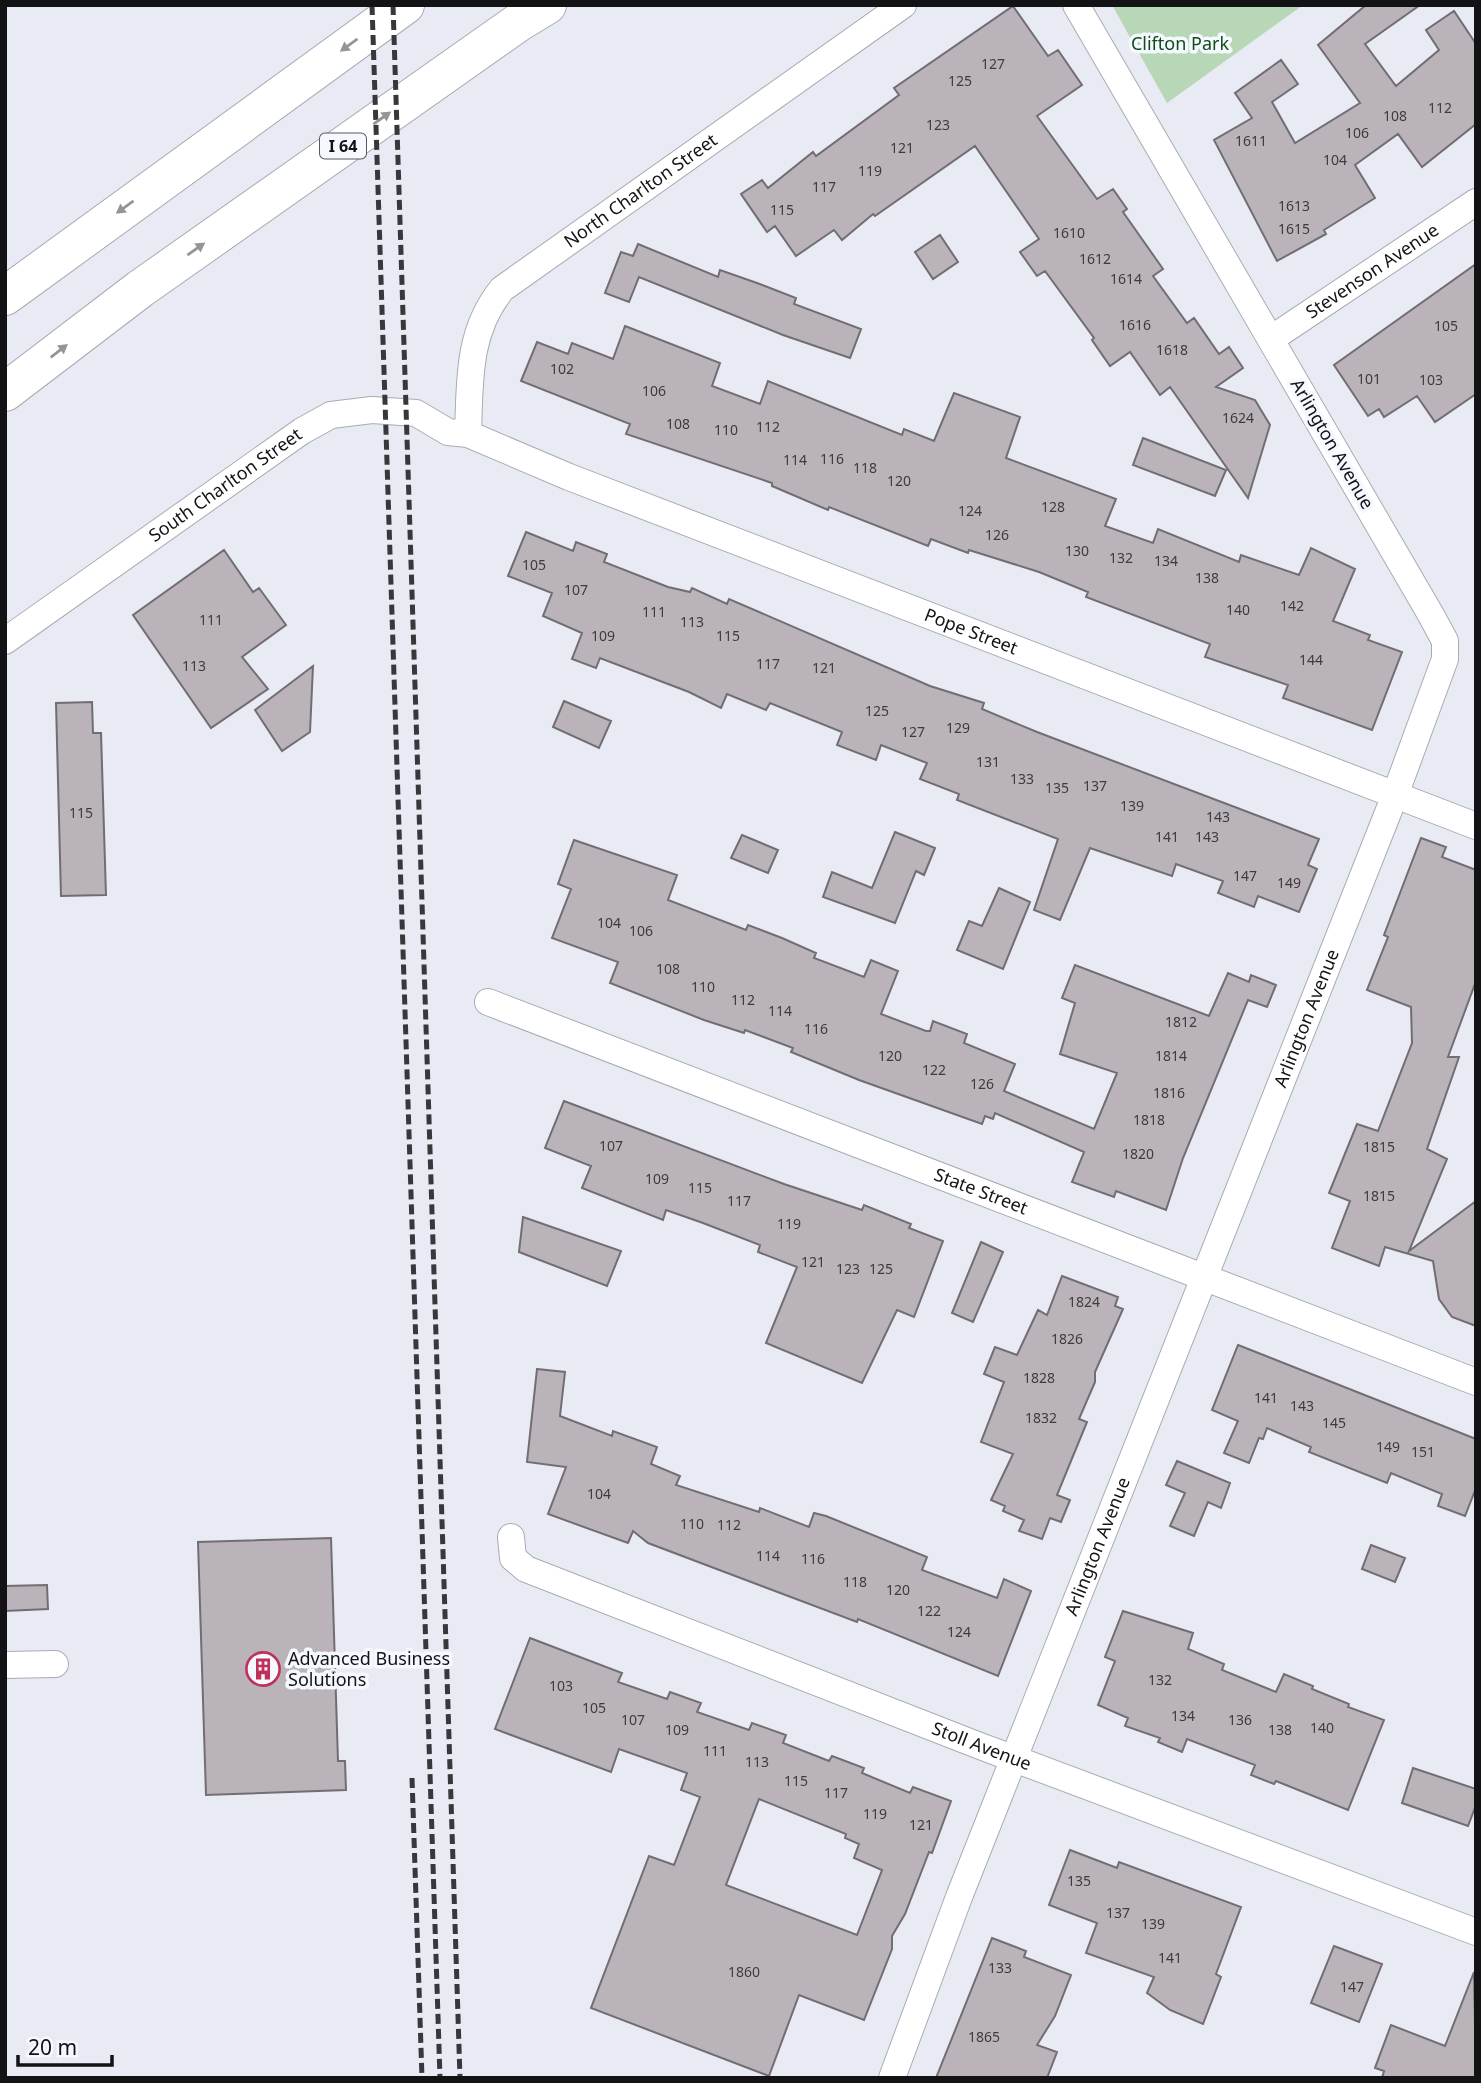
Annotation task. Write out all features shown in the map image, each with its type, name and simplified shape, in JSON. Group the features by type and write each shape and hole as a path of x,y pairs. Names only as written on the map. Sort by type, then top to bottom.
{"highway":[{"path":"5,296 405,5"},
{"name":"I 64","path":"5,392 140,289 547,5"}],"street":[{"name":"North Charlton Street","path":"468,434 472,349 489,305 502,289 903,5"},
{"name":"Arlington Avenue","path":"892,2078 959,1897 1395,795 1445,659 1444,641 1076,5"},
{"name":"Stevenson Avenue","path":"1271,339 1476,202"},
{"name":"South Charlton Street","path":"5,640 302,431 331,415 401,410 416,413 448,432 468,434"},
{"name":"Pope Street","path":"468,434 569,477 1476,826"},
{"name":"State Street","path":"488,1002 1476,1382"},
{"name":"Stoll Avenue","path":"511,1537 513,1558 526,1569 1476,1932"},
{"path":"5,1665 55,1664"}],"green space":[{"name":"Clifton Park","path":"1112,5 1303,5 1167,103"}],"building":[{"path":"1366,5 1420,5 1365,44 1396,86 1439,50 1426,30 1454,11 1476,44 1476,124 1422,167 1398,134 1355,165 1375,198 1324,230 1326,234 1277,261 1214,140 1252,118 1235,93 1281,60 1298,84 1272,102 1295,143 1360,103 1318,45"},
{"path":"1013,6 1048,56 1058,50 1082,85 1037,116 1097,199 1113,189 1127,209 1123,212 1163,269 1153,276 1187,323 1194,318 1219,354 1229,347 1243,368 1216,387 1255,400 1270,425 1248,498 1170,387 1160,395 1130,352 1110,366 1092,340 1094,338 1045,271 1037,276 1020,252 1039,239 975,146 875,216 873,214 842,240 834,230 796,256 775,226 767,232 741,194 762,180 768,188 813,152 816,156 899,95 894,88"},
{"path":"940,235 958,262 933,279 915,252"},
{"path":"638,244 718,277 720,270 757,283 796,298 794,304 861,329 850,358 783,335 639,277 629,302 605,293 621,252 633,256"},
{"path":"1476,264 1476,394 1435,422 1417,396 1384,417 1379,409 1368,416 1334,365"},
{"path":"625,326 720,363 712,386 760,404 768,381 902,435 904,429 934,441 954,393 1020,417 1006,458 1116,499 1105,526 1153,543 1158,529 1239,562 1241,555 1299,575 1311,548 1355,569 1333,621 1370,635 1368,640 1402,652 1372,730 1283,698 1288,685 1205,657 1210,644 1086,597 1088,592 1039,572 969,550 968,553 931,539 928,546 829,507 828,510 772,486 772,483 626,434 630,424 521,381 537,342 568,354 572,343 613,359"},
{"path":"1143,438 1226,470 1215,496 1133,465"},
{"path":"526,532 573,551 576,542 607,554 604,562 668,587 690,592 692,588 727,604 729,599 930,686 984,703 982,709 1037,732 1319,839 1308,865 1317,869 1299,912 1258,896 1254,907 1218,893 1223,881 1176,864 1172,876 1090,848 1060,920 1034,910 1058,839 957,800 959,794 920,779 927,763 881,745 876,760 837,745 842,732 770,703 766,710 727,694 721,708 689,692 600,658 596,668 572,659 582,633 543,616 552,593 508,576"},
{"path":"224,550 253,592 259,588 286,625 242,657 268,689 211,728 133,615"},
{"path":"313,666 310,732 282,751 255,710"},
{"path":"564,701 611,721 599,748 553,727"},
{"path":"92,702 93,733 101,733 106,895 61,896 56,703"},
{"path":"895,832 935,848 924,875 916,871 895,923 823,897 832,872 872,888"},
{"path":"742,835 778,850 768,873 731,858"},
{"path":"1421,838 1446,847 1442,857 1476,870 1476,981 1448,1057 1459,1057 1427,1149 1447,1159 1409,1251 1476,1201 1476,1326 1452,1317 1439,1299 1433,1261 1385,1247 1379,1266 1332,1248 1350,1201 1329,1193 1357,1124 1378,1131 1412,1043 1411,1007 1367,990 1388,937 1384,935"},
{"path":"574,840 677,875 668,900 746,930 748,925 782,938 816,953 814,958 864,977 871,960 898,971 881,1014 926,1031 930,1031 933,1021 967,1034 964,1043 1015,1064 1004,1091 1094,1129 1117,1073 1060,1054 1075,1003 1062,998 1075,965 1209,1016 1228,973 1249,982 1251,975 1276,985 1267,1007 1248,1000 1183,1158 1166,1210 1116,1191 1114,1197 1072,1182 1084,1152 995,1113 993,1119 985,1116 982,1124 859,1080 791,1052 793,1048 745,1030 744,1033 704,1020 610,983 618,962 552,938 571,889 558,884"},
{"path":"999,888 1030,902 1003,969 957,950 969,921 982,926"},
{"path":"564,1101 784,1184 862,1210 864,1205 911,1224 909,1228 943,1241 914,1317 897,1310 862,1383 766,1343 797,1267 758,1252 760,1245 703,1223 666,1210 663,1220 582,1188 591,1166 545,1148"},
{"path":"523,1217 621,1251 607,1286 519,1252"},
{"path":"981,1242 1003,1252 973,1322 952,1313"},
{"path":"1062,1276 1118,1297 1115,1306 1123,1309 1095,1372 1095,1382 1079,1419 1087,1422 1057,1495 1070,1500 1061,1522 1050,1518 1042,1539 1019,1531 1024,1520 1003,1511 1005,1506 991,1500 1013,1454 981,1442 1004,1382 984,1374 995,1347 1017,1355 1038,1310 1047,1315"},
{"path":"1238,1345 1476,1439 1476,1488 1465,1516 1438,1506 1442,1494 1391,1473 1387,1483 1309,1452 1311,1447 1267,1428 1263,1439 1259,1438 1249,1463 1224,1453 1238,1421 1212,1410"},
{"path":"537,1369 565,1372 560,1416 612,1436 613,1431 657,1447 651,1464 680,1476 676,1485 759,1512 760,1508 809,1527 814,1513 826,1516 927,1557 922,1570 997,1598 1004,1579 1031,1591 998,1676 858,1619 857,1622 648,1543 633,1531 628,1543 548,1514 566,1467 527,1462"},
{"path":"1177,1461 1230,1483 1221,1508 1208,1502 1194,1536 1170,1526 1185,1493 1166,1485"},
{"name":"Advanced Business Solutions","path":"331,1538 338,1761 345,1761 346,1790 206,1795 198,1542"},
{"path":"1371,1545 1405,1558 1395,1582 1362,1569"},
{"path":"47,1585 48,1609 5,1611 5,1586"},
{"path":"1123,1611 1193,1633 1188,1649 1224,1664 1222,1670 1276,1692 1284,1674 1349,1704 1348,1707 1384,1720 1348,1810 1276,1781 1274,1784 1251,1775 1255,1765 1187,1739 1182,1752 1158,1742 1160,1738 1125,1726 1128,1718 1098,1705 1115,1661 1105,1657"},
{"path":"530,1638 622,1673 618,1682 667,1699 670,1692 701,1703 697,1712 749,1730 752,1723 786,1735 783,1743 829,1761 832,1756 864,1768 862,1773 910,1793 913,1787 951,1801 932,1853 929,1852 905,1914 892,1936 892,1949 864,2020 799,1995 769,2076 591,2008 649,1856 674,1865 700,1797 681,1790 687,1773 619,1749 611,1772 495,1729","holes":["759,1799 846,1834 845,1838 859,1844 854,1858 882,1870 857,1935 726,1885"]},
{"path":"1413,1768 1476,1789 1476,1805 1468,1826 1402,1803"},
{"path":"1070,1850 1117,1868 1119,1862 1241,1907 1216,1974 1221,1977 1203,2024 1170,2010 1147,1993 1154,1977 1086,1953 1097,1923 1049,1905"},
{"path":"992,1938 1026,1951 1024,1957 1071,1975 1055,2016 1037,2045 1057,2052 1047,2078 936,2078"},
{"path":"1334,1946 1382,1964 1359,2022 1311,2003"},
{"path":"1474,1972 1476,2078 1382,2078 1384,2071 1375,2068 1391,2025 1445,2046"}],"railway":[{"path":"372,5 440,2078"},
{"path":"393,5 460,2078"},
{"path":"412,1778 422,2078"}],"place":[{"name":"Advanced Business Solutions","path":"263,1669"}]}
